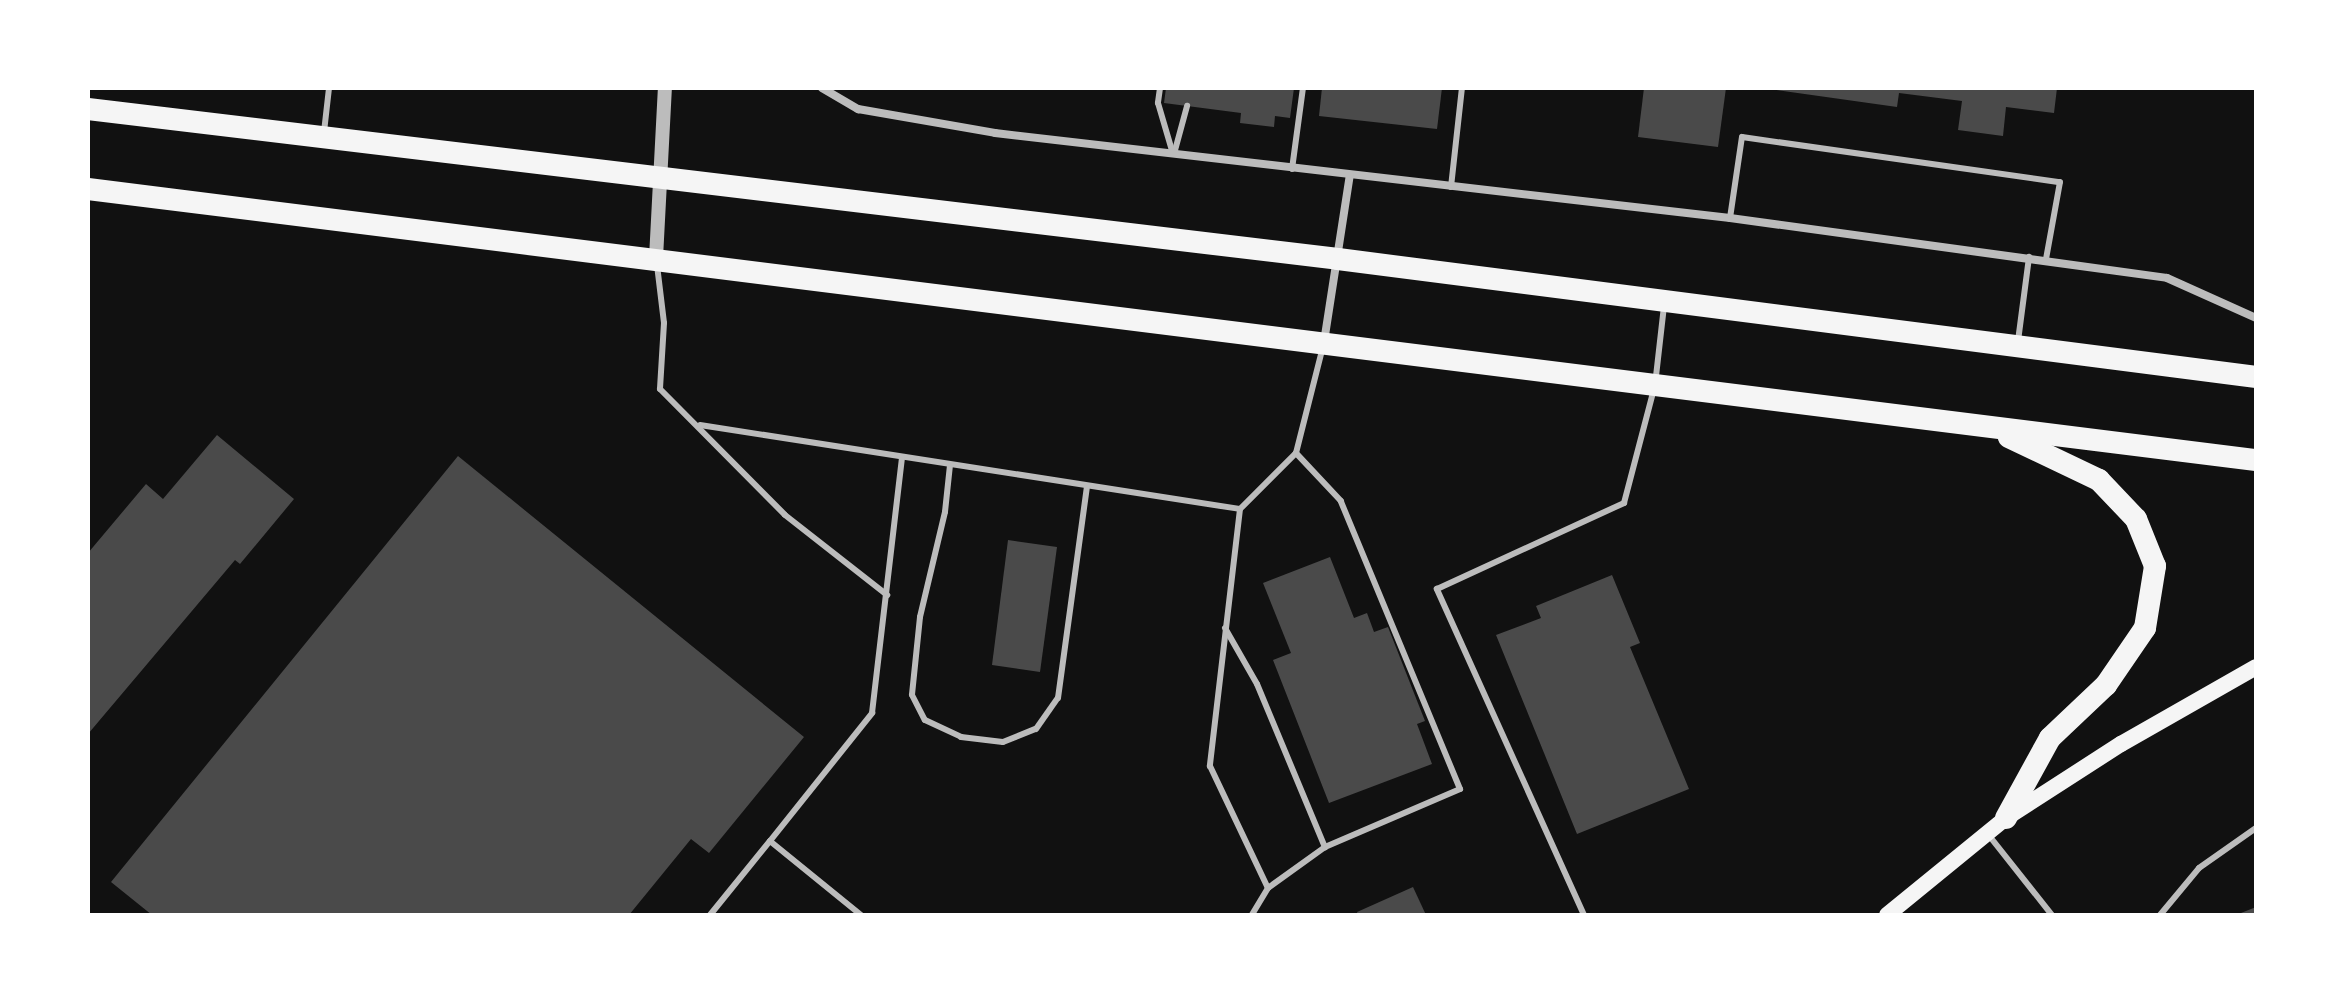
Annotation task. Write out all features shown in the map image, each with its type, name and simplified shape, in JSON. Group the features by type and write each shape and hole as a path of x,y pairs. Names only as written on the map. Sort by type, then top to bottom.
{"highway":[{"path":"88,109 1338,259 2256,377"},
{"path":"88,189 2256,460"},
{"path":"1990,428 2099,480 2136,519 2155,566 2145,628 2106,685 2050,738 2006,818"}],"main road":[{"path":"1887,915 2006,818 2121,744 2256,667"}],"street":[{"path":"656,258 665,88"},
{"path":"822,88 858,109 913,120 1292,169 1730,218 2167,278 2256,318"},
{"path":"1324,343 1350,175"}],"lane":[{"path":"324,136 329,88"},
{"path":"1160,88 1158,103 1174,154"},
{"path":"1292,169 1303,88"},
{"path":"1451,187 1462,88"},
{"path":"1174,154 1187,106"},
{"path":"1730,218 1742,137 2060,182 2046,259"},
{"path":"2018,348 2029,257"},
{"path":"656,258 664,323 660,389 700,425 785,515 887,595"},
{"path":"1584,915 1437,589 1624,503 1655,385 1664,302"},
{"path":"1268,888 1210,766 1240,509 1296,453 1324,343"},
{"path":"700,425 1240,509"},
{"path":"1252,915 1268,888 1325,847 1460,789 1341,501 1296,453"},
{"path":"710,915 872,713 902,458"},
{"path":"950,465 945,512 920,617 912,695 925,720 961,737 1003,742 1036,729 1058,698 1087,487"},
{"path":"1225,628 1257,684 1325,847"},
{"path":"2160,915 2199,868 2256,828"},
{"path":"1987,833 2052,915"},
{"path":"770,841 861,915"}],"building":[{"path":"1166,88 1294,88 1290,118 1275,116 1274,127 1240,123 1241,113 1164,103"},
{"path":"1322,88 1442,88 1437,129 1319,116"},
{"path":"1644,88 1726,88 1718,147 1638,137"},
{"path":"1762,88 2057,88 2054,113 2006,107 2003,136 1958,130 1962,101 1899,93 1897,107"},
{"path":"217,435 294,499 240,564 235,560 88,734 88,553 146,484 163,499"},
{"path":"458,456 804,737 709,853 691,839 629,915 152,915 111,882"},
{"path":"1008,540 1057,547 1040,672 992,665"},
{"path":"1330,557 1354,618 1367,613 1374,632 1388,627 1425,721 1417,724 1432,764 1329,803 1273,660 1291,653 1263,583"},
{"path":"1612,575 1640,643 1630,647 1689,789 1577,834 1496,635 1541,618 1536,606"},
{"path":"1413,887 1426,915 1358,915 1357,912"},
{"path":"2256,907 2256,915 2236,915"}]}
